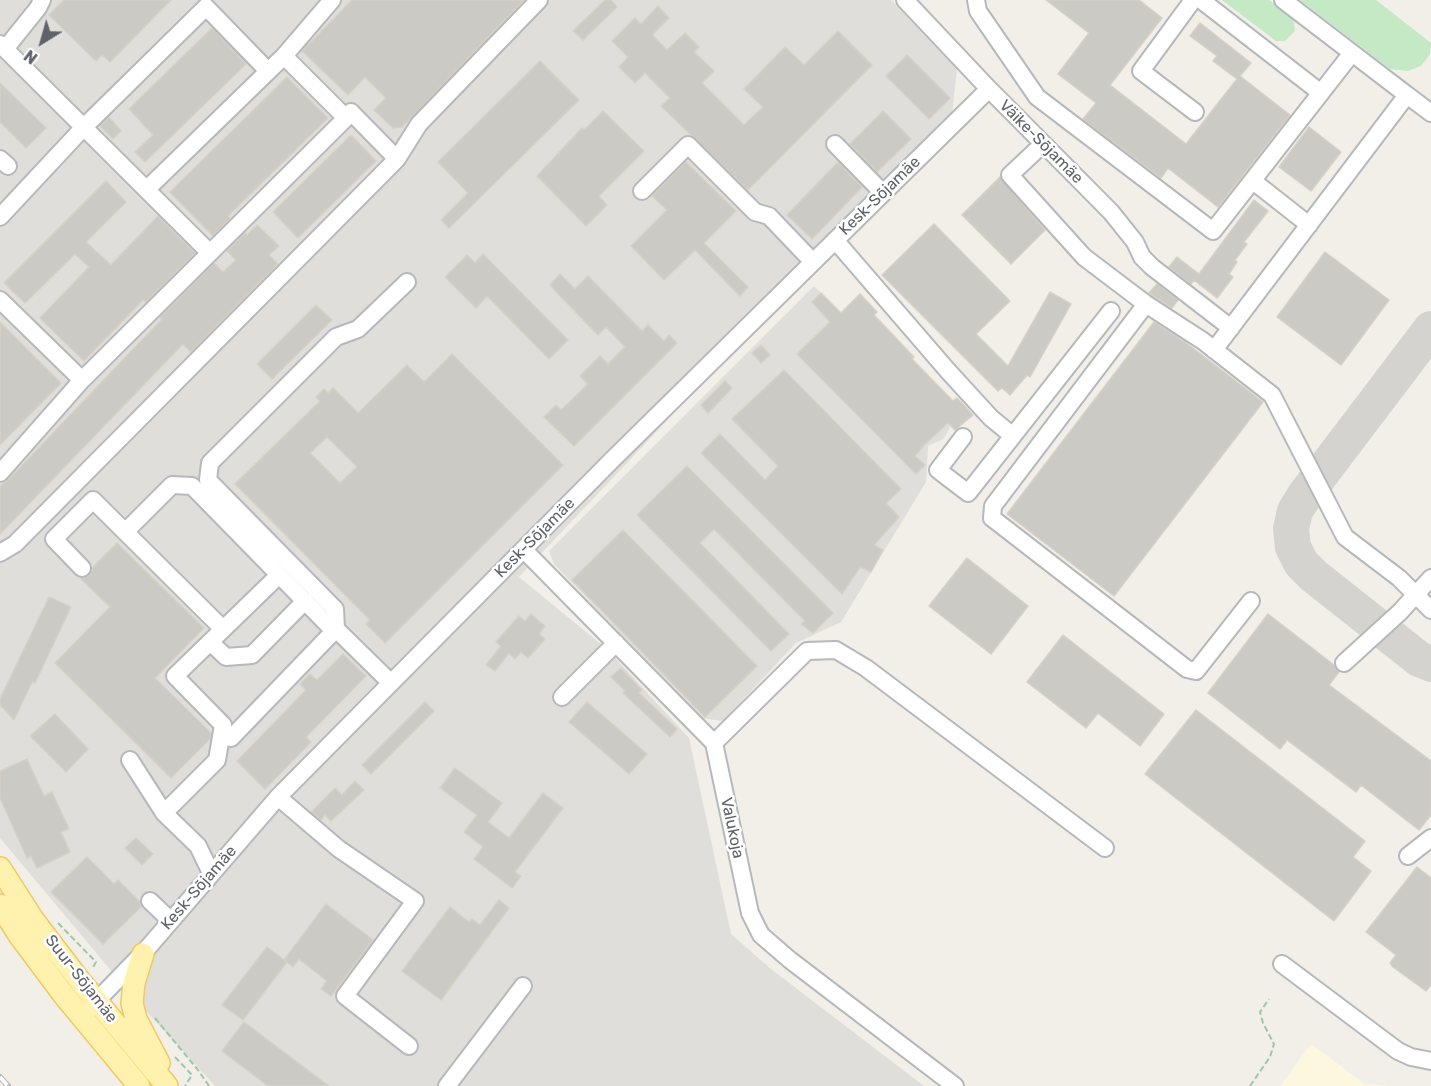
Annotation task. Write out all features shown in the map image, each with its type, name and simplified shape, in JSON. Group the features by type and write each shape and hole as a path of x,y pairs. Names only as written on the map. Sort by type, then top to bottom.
{"main road":[{"name":"Suur-Sõjamäe","path":"0,868 32,918 97,1001 177,1085"},
{"name":"Suur-Sõjamäe","path":"0,905 19,935 81,1017 139,1086"},
{"path":"143,954 134,983 132,1003 136,1019 155,1055 177,1085"}],"street":[{"path":"42,0 38,8 3,47 209,252"},
{"path":"147,189 284,56 332,0"},
{"path":"0,553 15,544 398,159 419,124 539,0"},
{"name":"Väike-Sõjamäe","path":"905,0 1111,212 1135,242 1142,257 1173,285 1231,328"},
{"path":"976,0 978,11 1037,97 1213,231 1352,53"},
{"path":"1193,0 1141,71 1196,112"},
{"path":"1201,0 1322,93"},
{"path":"1283,0 1431,113"},
{"path":"0,217 84,127 206,7 268,71"},
{"path":"284,56 346,118"},
{"name":"Kesk-Sõjamäe","path":"81,1017 143,954 278,797 989,89"},
{"path":"1214,350 1407,95"},
{"path":"0,473 82,380 351,112 398,159"},
{"path":"836,144 883,193"},
{"path":"1043,144 1010,175 1084,257 1146,304 1214,350 1272,395 1345,537 1399,578 1431,610"},
{"path":"642,191 688,145 755,212 769,216 813,262"},
{"path":"1253,181 1309,225"},
{"path":"836,240 948,371 991,418 1012,436"},
{"path":"231,738 335,630 335,609 208,480 210,463 336,337 358,329 406,282"},
{"path":"0,300 82,380"},
{"path":"1146,304 993,506 992,518 1187,669 1196,671 1251,601"},
{"path":"963,437 938,470 968,493 1111,310"},
{"path":"125,532 172,485 192,486 305,601 392,683"},
{"path":"82,568 54,539 93,500 223,629"},
{"path":"524,550 714,743 807,651 836,650 866,668 1105,848"},
{"path":"164,813 217,760 224,725 175,676 279,574"},
{"path":"1344,663 1431,579"},
{"path":"210,642 226,657 252,655 305,601"},
{"path":"562,697 616,643"},
{"name":"Valukoja","path":"714,743 750,913 762,935 790,960 955,1086"},
{"path":"130,760 164,813 198,846 211,873"},
{"path":"278,797 339,849 415,901 345,996 409,1046"},
{"path":"1408,856 1431,838"},
{"path":"150,901 171,921"},
{"path":"1282,964 1398,1051 1411,1057 1431,1061"},
{"path":"447,1086 523,986"}],"path":[{"path":"52,916 96,962 90,972"},
{"path":"1250,1086 1270,1057 1274,1044 1260,1012 1269,999"},
{"path":"154,1016 209,1086"},
{"path":"168,1049 192,1075 177,1085"}],"shaded area":[{"path":"0,0 891,0 957,69 952,114 826,241 662,426 519,577 608,650 689,738 731,934 771,969 924,1086 215,1086 134,998 0,838"},
{"path":"814,286 948,423 950,428 943,439 928,446 926,482 841,622 796,643 723,721 700,718 554,564 549,551"},
{"path":"1311,1044 1365,1084 1388,1086 1280,1086"}],"green space":[{"path":"1222,0 1269,0 1291,16 1295,31 1285,41 1276,41"},
{"path":"1300,0 1376,0 1431,43 1430,54 1421,66 1408,71 1390,69"}],"building":[{"path":"64,0 171,0 110,62 102,55 96,61 49,15"},
{"path":"352,0 524,0 402,127 393,128 374,110 386,98 365,77 348,95 302,51"},
{"path":"605,0 611,0 617,7 583,40 573,31"},
{"path":"1046,0 1139,0 1162,18 1110,85 1186,144 1237,79 1213,61 1217,56 1190,36 1200,23 1251,63 1240,76 1290,115 1218,207 1168,168 1161,178 1083,119 1096,103 1058,74 1089,33"},
{"path":"658,6 669,18 652,35 667,50 685,33 699,47 694,52 714,71 702,83 744,125 763,107 744,89 785,47 804,65 838,31 872,65 748,190 661,106 670,98 645,73 635,83 619,67 628,57 612,41 635,18 641,24"},
{"path":"212,28 246,64 145,162 135,152 153,135 129,109"},
{"path":"907,55 950,98 929,119 886,76"},
{"path":"540,61 579,100 449,228 441,220 468,193 438,162"},
{"path":"287,77 328,118 228,216 230,218 213,236 170,192"},
{"path":"0,83 46,128 26,148 0,122"},
{"path":"603,111 644,151 599,196 607,205 586,226 537,176 582,128 584,130"},
{"path":"883,111 911,139 877,172 850,144"},
{"path":"109,117 121,131 113,139 100,126"},
{"path":"1309,127 1341,152 1311,191 1279,167"},
{"path":"351,135 376,161 298,238 273,212"},
{"path":"686,162 736,211 704,243 748,287 740,296 695,250 664,280 631,246 667,210 652,196"},
{"path":"838,162 862,187 812,239 787,215"},
{"path":"1000,177 1045,230 1011,264 962,215"},
{"path":"106,181 126,202 86,242 111,265 158,216 195,253 146,302 143,300 84,361 40,318 89,267 75,254 25,303 4,283"},
{"path":"1254,200 1268,211 1244,242 1247,244 1235,260 1237,262 1229,274 1233,277 1217,298 1194,280 1191,284 1169,267 1177,257 1199,274"},
{"path":"934,224 1010,301 976,334 1008,366 1050,292 1071,304 1030,377 1027,375 1010,395 1002,388 998,391 882,275"},
{"path":"257,225 279,246 269,255 278,264 191,352 183,344 0,534 0,486 214,263 223,272 236,260 227,251 245,233 247,235"},
{"path":"1325,252 1389,300 1341,365 1277,317"},
{"path":"483,254 568,340 549,359 487,296 476,308 445,277 467,255 475,263"},
{"path":"560,274 575,289 588,276 642,331 648,325 664,341 669,335 677,343 574,446 544,417 556,405 561,410 588,384 580,376 600,356 608,364 625,347 606,327 598,335 550,285"},
{"path":"1157,284 1178,300 1172,308 1149,293"},
{"path":"821,293 841,313 860,294 877,312 874,315 914,357 912,359 953,401 957,398 973,415 955,430 948,423 925,444 915,456 925,465 916,474 797,354 830,322 812,302"},
{"path":"316,305 332,320 272,379 257,364"},
{"path":"0,322 61,383 0,445"},
{"path":"1154,322 1185,342 1263,402 1114,596 1007,514"},
{"path":"761,345 770,355 761,363 752,353"},
{"path":"452,354 563,465 385,643 366,624 370,620 235,484 320,401 316,397 324,389 328,393 333,388 358,413 407,365 424,382","holes":["327,437 357,467 340,483 310,453"]},
{"path":"784,370 901,489 886,503 899,517 874,545 883,550 871,572 860,567 842,594 701,453 720,434 765,480 778,466 732,419"},
{"path":"725,381 732,388 708,413 701,405"},
{"path":"687,466 833,613 813,633 801,624 805,621 714,529 700,543 789,634 771,651 637,515"},
{"path":"623,530 757,666 705,717 572,580"},
{"path":"117,543 204,628 155,678 211,733 210,739 171,778 55,663 110,607 81,579 90,575 92,568"},
{"path":"967,558 1028,606 991,654 929,606"},
{"path":"49,597 71,607 35,683 32,682 14,720 0,705 0,699"},
{"path":"531,614 545,626 539,634 545,639 528,658 521,652 515,659 509,653 495,671 486,665 501,646 496,642 519,616 525,621"},
{"path":"1268,614 1334,665 1339,672 1329,685 1431,761 1431,815 1419,830 1361,785 1356,792 1287,740 1280,749 1208,693"},
{"path":"1063,635 1164,714 1140,746 1098,713 1086,728 1027,682"},
{"path":"343,654 366,676 306,737 311,742 265,789 237,761 306,690 300,684 310,674 317,680"},
{"path":"621,668 642,690 639,693 677,729 670,737 623,693 625,691 611,677"},
{"path":"425,702 434,711 371,774 362,765"},
{"path":"587,702 647,754 629,774 569,722"},
{"path":"1196,710 1365,841 1353,857 1371,871 1334,921 1145,774"},
{"path":"55,714 88,749 66,772 30,736"},
{"path":"27,759 44,796 52,792 69,829 61,832 70,852 37,868 31,856 27,858 0,798 0,771"},
{"path":"455,768 502,803 488,822 509,838 543,793 563,808 515,872 521,876 512,888 474,859 483,847 464,832 477,815 440,788"},
{"path":"355,781 364,790 331,821 325,815 321,820 311,812 335,788 342,795"},
{"path":"136,838 153,854 142,865 125,848"},
{"path":"87,857 114,884 118,880 140,902 141,907 103,944 51,892"},
{"path":"1417,867 1431,878 1431,985 1426,991 1393,967 1390,963 1396,955 1366,932"},
{"path":"499,900 509,908 441,1000 402,971 450,907 469,922 472,919 480,925"},
{"path":"326,904 373,940 331,996 321,989 327,981 299,959 293,967 284,960"},
{"path":"267,947 287,962 243,1020 222,1005"},
{"path":"244,1022 329,1086 268,1086 222,1051"}],"taxiway":[{"path":"1431,329 1305,495 1295,511 1291,529 1293,547 1301,563 1314,576 1419,659 1431,664"}],"railway":[{"path":"0,1077 8,1086"}]}
